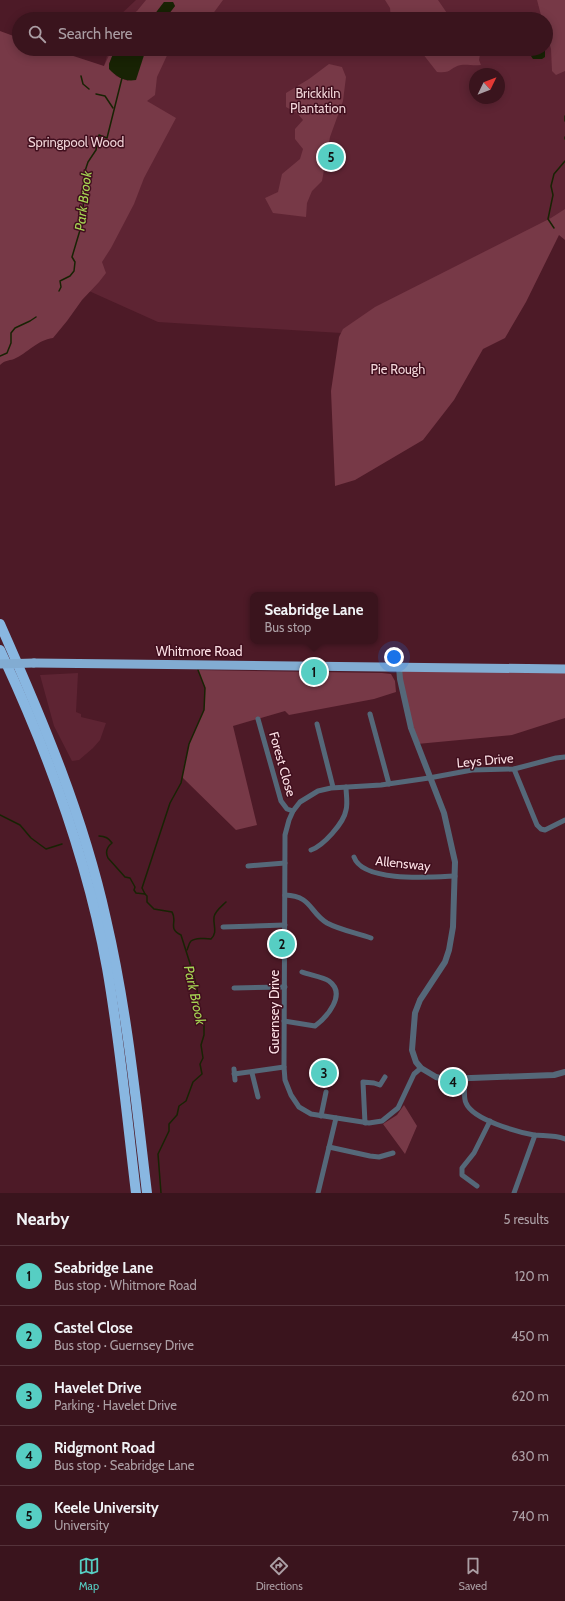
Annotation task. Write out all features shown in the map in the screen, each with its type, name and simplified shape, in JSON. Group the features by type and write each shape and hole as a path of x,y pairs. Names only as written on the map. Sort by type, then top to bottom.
{"highway":[{"path":"0,624 54,749 79,820 98,887 108,926 125,1013 147,1193"},
{"path":"0,650 28,712 56,786 80,858 97,922 114,1012 136,1193"},
{"name":"Whitmore Road","path":"0,664 34,663 565,669"}],"street":[{"path":"399,667 400,679 411,728 444,814 453,848 455,876 453,927 449,950 445,962 420,1000 415,1013 412,1050 416,1062 421,1068 436,1078 465,1079 554,1075 565,1072"},
{"path":"370,714 389,784"},
{"name":"Forest Close","path":"258,719 281,801 287,809 293,811"},
{"path":"316,724 333,787"},
{"name":"Leys Drive","path":"430,778 472,770 514,769 565,757"},
{"path":"514,769 536,825 545,830 565,820"},
{"name":"Guernsey Drive","path":"421,1068 414,1074 398,1108 382,1121 365,1123 311,1114 300,1107 291,1095 285,1080 284,1067 285,835 288,820 293,811 300,802 318,791 333,787 389,784 430,778"},
{"path":"311,850 317,848 324,842 346,812 346,787"},
{"name":"Allensway","path":"354,857 355,860 364,868 372,872 415,877 455,876"},
{"path":"248,866 285,863"},
{"path":"285,895 294,895 307,902 326,922 371,938"},
{"path":"222,927 285,925"},
{"path":"284,1021 315,1026 327,1016 334,1005 337,994 334,986 329,981 302,972"},
{"path":"234,988 285,987"},
{"path":"234,1074 252,1073 284,1067"},
{"path":"252,1073 258,1097"},
{"path":"365,1123 363,1113 363,1082 380,1085 385,1077"},
{"path":"465,1079 465,1102 471,1111 490,1121 511,1129 535,1135 557,1136 565,1139"},
{"path":"321,1116 326,1092"},
{"path":"318,1193 336,1118"},
{"path":"477,1186 462,1176 462,1168 474,1153 490,1121"},
{"path":"514,1193 535,1135"},
{"path":"329,1147 370,1156 393,1153"}],"shaded area":[{"path":"136,0 565,0 565,217 491,342 158,322 89,291 104,66 107,56 553,56 553,12 123,12"},
{"path":"164,2 173,2 175,6 170,12 156,12"},
{"path":"112,56 144,56 136,80 121,78 109,69"},
{"path":"531,56 545,56 542,59 533,59"},
{"path":"78,673 76,712 81,714 81,717 106,723 100,740 93,748 79,760 72,761 54,726 40,675"}],"green space":[{"path":"146,0 223,0 214,12 170,12 175,6 173,2 164,2 156,12 136,12"},
{"path":"385,0 438,0 446,12 390,12 390,8"},
{"path":"537,0 565,0 565,71 556,75 552,71 553,12 540,12"},
{"name":"Springpool Wood","path":"0,31 12,35 12,56 73,56 104,66 109,56 112,56 109,64 116,76 128,81 142,56 167,56 157,77 155,95 147,101 176,118 144,178 134,204 102,262 106,273 82,300 53,338 42,341 14,359 5,361 0,365"},
{"path":"424,56 480,56 479,60 481,65 461,65 446,72 437,72"},
{"name":"Brickkiln Plantation","path":"329,64 342,67 346,77 343,101 330,137 322,181 312,191 307,203 306,217 273,213 265,198 278,192 282,174 300,159 303,149 295,139 295,129 303,120 297,113 286,107 286,93 309,79"},
{"name":"Pie Rough","path":"565,209 565,240 559,235 526,302 505,338 483,349 454,400 423,440 355,480 335,486 331,391 339,337 343,329 375,307 551,218"},
{"path":"399,667 565,669 565,718 512,735 417,744"},
{"path":"198,670 391,674 395,681 396,692 374,699 289,715 285,711 233,726 257,825 236,830 183,778 183,771 189,744 204,710 205,688"},
{"path":"404,1105 417,1126 405,1154 383,1124 397,1115"}],"waterway":[{"path":"81,76 83,84 89,89"},
{"name":"Park Brook","path":"59,291 61,287 60,281 70,276 74,271 75,262 72,257 83,220 84,174 88,162 96,150 99,135 107,138 122,78"},
{"path":"96,94 105,96 113,108"},
{"path":"565,116 565,121"},
{"path":"554,228 548,219 553,195 551,186 554,174 565,161"},
{"name":"Park Brook","path":"0,356 7,353 11,343 11,333 15,328 36,317"},
{"path":"145,894 142,888 170,803 181,783 189,744 204,710 205,688 198,670"},
{"name":"Park Brook","path":"0,815 20,825 31,838 46,849 62,844"},
{"name":"Park Brook","path":"99,836 103,836 112,843 107,850 108,858 125,877 130,878 135,887 134,890 136,893 145,894 147,896 147,902 154,909 172,912 174,916 175,930 181,935 193,973 197,988 198,1006 201,1018 204,1022 204,1035 201,1045 203,1058 200,1064 202,1074 193,1082 186,1101 179,1106 177,1115 169,1124 169,1131 158,1154 161,1193"},
{"path":"187,950 190,942 193,940 201,938 211,939 215,931 214,917 226,902"}],"place":[{"name":"Keele University","path":"331,157"},
{"name":"Seabridge Lane","path":"314,672"},
{"name":"Castel Close","path":"282,944"},
{"name":"Havelet Drive","path":"324,1073"},
{"name":"Ridgmont Road","path":"453,1082"}]}
